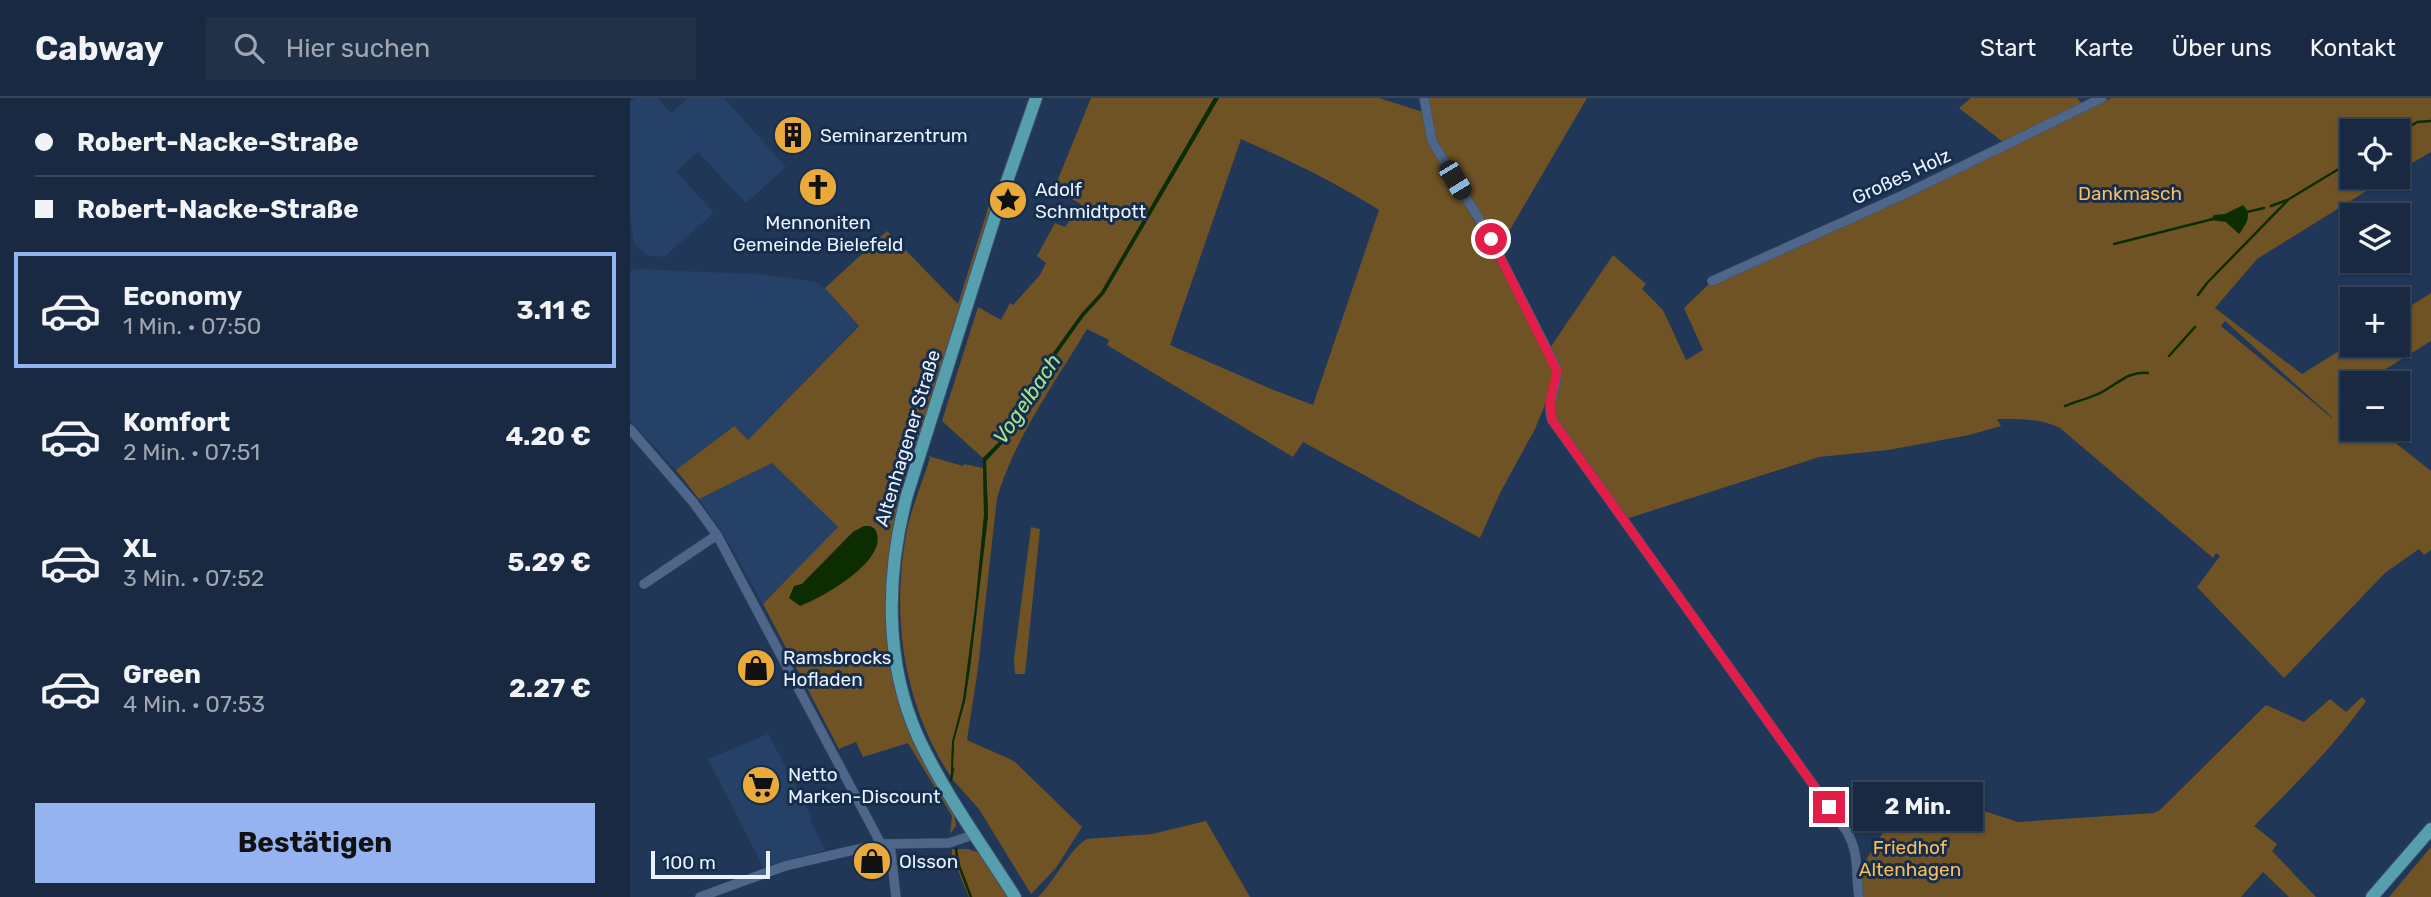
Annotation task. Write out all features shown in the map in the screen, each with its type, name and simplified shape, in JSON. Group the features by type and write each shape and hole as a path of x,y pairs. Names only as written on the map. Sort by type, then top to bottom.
{"main road":[{"name":"Altenhagener Straße","path":"1015,897 928,758 908,709 893,639 893,566 907,495 998,207 1036,98"},
{"path":"2372,897 2431,829"}],"street":[{"path":"1424,98 1432,141 1491,239 1556,367 1557,377 1550,402 1552,420 1847,832 1856,852 1859,897"},
{"name":"Großes Holz","path":"1712,281 1903,195 2102,98"},
{"path":"630,429 693,502 717,535 885,844 897,897"},
{"path":"644,584 717,535"},
{"path":"700,897 785,866 885,844 949,843 976,834"}],"shaded area":[{"path":"635,98 658,98 671,113 688,98 724,98 786,167 746,203 698,152 676,171 714,213 664,257 646,255 634,244 630,216 630,103"},
{"path":"1214,98 1219,98 1104,294 1084,316 1016,411 1009,436 986,461 988,516 970,668 965,701 954,741 953,773 952,742 963,700 984,515 983,458 1006,435 1013,409 1081,314 1101,292"},
{"path":"2243,205 2248,216 2239,234 2226,222 2211,220 2214,215 2225,214"},
{"path":"641,269 769,275 815,282 825,288 859,325 748,440 733,426 676,470 630,421 630,271"},
{"path":"772,463 839,528 763,604 721,530 699,499"},
{"path":"864,526 875,529 878,541 865,564 838,586 800,606 789,598 794,586 802,584 853,532"},
{"path":"768,734 812,817 809,818 826,850 763,867 708,759"}],"green space":[{"path":"1091,98 1214,98 1101,293 1081,314 1013,409 1006,435 983,458 942,421 978,307 1001,320 1010,303 1013,305 1040,275 1046,263 1037,256 1055,223 1065,227 1081,204 1054,189"},
{"path":"1219,98 1379,98 1423,112 1430,142 1546,350 1554,369 1554,379 1535,429 1500,493 1480,538 1303,442 1293,457 1107,345 1109,340 1087,329 1025,432 997,498 967,740 1014,761 1082,827 1056,868 1031,894 979,809 952,779 954,741 965,701 970,668 988,516 986,461 1009,437 1016,411 1084,316 1104,294","holes":["1241,139 1329,181 1379,210 1313,405 1170,345"]},
{"path":"1426,98 1587,98 1501,245 1467,196 1435,140"},
{"name":"Dankmasch","path":"1971,98 2077,98 2087,109 2111,98 2431,98 2431,152 2410,164 2410,119 2340,119 2340,189 2370,189 2347,203 2340,203 2340,207 2257,259 2215,308 2302,374 2340,350 2340,357 2405,357 2382,371 2340,371 2340,398 2337,400 2340,402 2340,441 2393,441 2431,471 2431,550 2424,555 2419,549 2385,573 2284,678 2197,587 2220,556 2216,553 2213,558 2060,428 2044,422 1997,419 2001,426 1969,435 1888,450 1819,457 1626,519 1554,418 1555,394 1550,348 1613,255 1646,284 1642,289 1663,310 1686,360 1703,350 1684,308 1710,283 1899,201 2003,142 1959,108","holes":["2225,321 2332,417 2221,326"]},
{"path":"990,202 992,205 903,492 893,670 957,816 956,826 950,834 952,816 908,743 863,757 856,742 839,749 763,604 838,527 772,463 699,499 676,470 734,426 748,440 859,326 825,288 887,231 958,304","holes":["864,526 852,575 826,593 800,606 794,586 802,584 853,532"]},
{"path":"2431,293 2431,341 2410,354 2410,306"},
{"path":"928,456 963,466 983,468 984,515 975,608 963,700 952,742 951,777 922,721 912,691 901,629 900,598 906,535 930,458"},
{"path":"1031,527 1040,529 1025,674 1015,674 1014,659"},
{"name":"Friedhof Altenhagen","path":"2362,697 2366,701 2341,734 2254,826 2277,844 2272,851 2316,897 2289,897 2263,872 2241,897 1862,897 1860,870 1893,816 1910,800 1920,795 1956,802 2018,822 2154,813 2266,705 2304,722 2330,699 2346,712"},
{"path":"1206,821 1250,897 1038,897 1075,849 1087,839 1152,834"},
{"path":"2431,847 2431,897 2389,897"},
{"path":"952,849 968,849 980,853 1008,897 969,897 952,856"}],"waterway":[{"path":"2410,126 2417,122 2431,121"},
{"path":"2198,295 2289,199 2340,168"},
{"path":"2271,206 2287,200"},
{"path":"2247,212 2264,208"},
{"path":"2114,244 2213,219"},
{"path":"2169,356 2195,327"},
{"path":"2065,406 2098,394 2129,376 2148,373"},
{"name":"Vogelbach","path":"951,780 953,769"},
{"name":"Vogelbach","path":"956,849 958,863 971,897"}],"place":[{"name":"Seminarzentrum","path":"793,135"},
{"name":"Mennoniten Gemeinde Bielefeld","path":"818,187"},
{"name":"Adolf Schmidtpott","path":"1008,200"},
{"name":"Ramsbrocks Hofladen","path":"756,668"},
{"name":"Netto Marken-Discount","path":"761,785"},
{"name":"Olsson","path":"872,861"}],"route":[{"path":"1491,239 1557,371 1550,402 1552,420 1829,807"}]}
